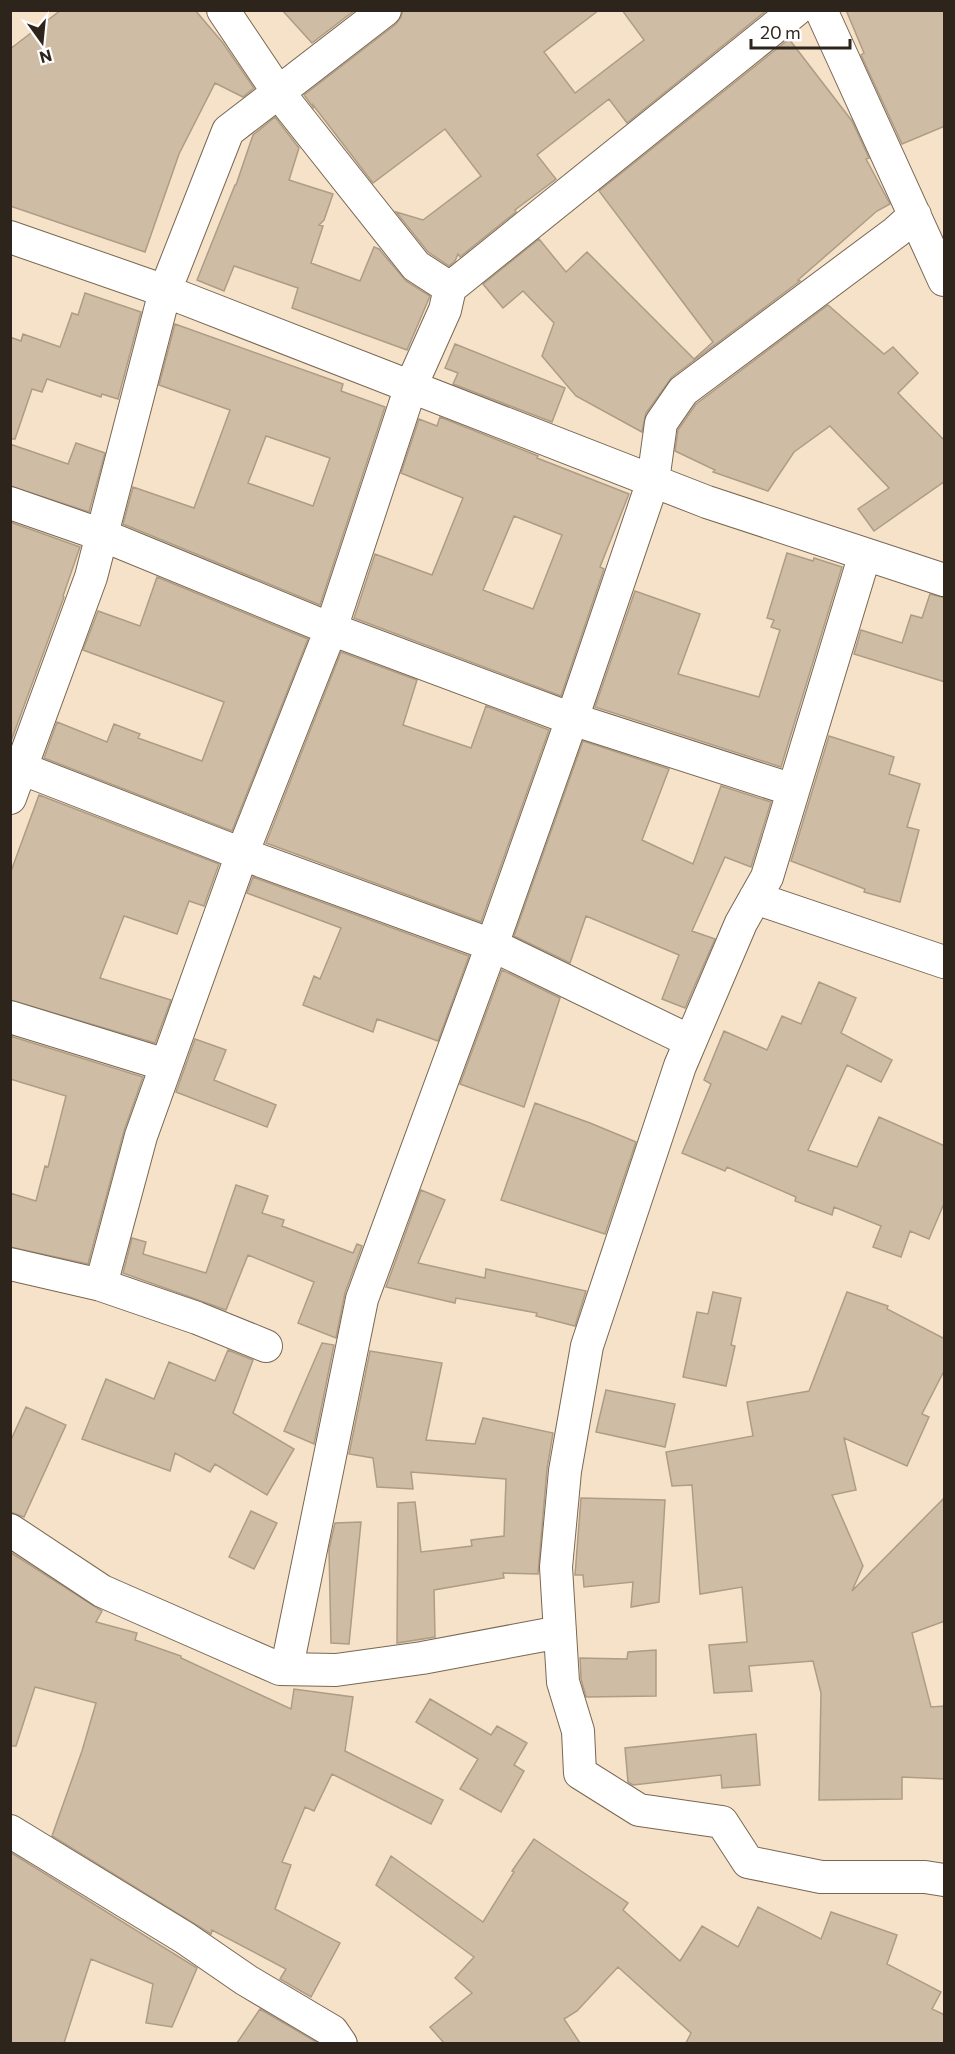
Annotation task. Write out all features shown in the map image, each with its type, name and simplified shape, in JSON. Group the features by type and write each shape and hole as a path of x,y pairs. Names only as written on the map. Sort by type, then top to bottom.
{"street":[{"path":"223,10 278,93 416,266 450,288"},
{"path":"10,798 16,766 91,578 165,291 228,131 385,10"},
{"path":"101,1285 141,1136 242,854 331,629 411,386 445,310 450,288 796,10"},
{"path":"821,10 945,280"},
{"path":"280,1669 289,1657 362,1299 572,719 653,481 661,423 683,391 896,232 915,214"},
{"path":"10,237 165,291 707,502 945,580"},
{"path":"10,503 102,535 331,629 572,719 793,790"},
{"path":"865,554 767,877 741,923 680,1066 587,1346 565,1471 556,1567 563,1682 578,1731 580,1773 639,1810 722,1822 748,1862 821,1877 925,1877 945,1880"},
{"path":"16,766 242,854 492,945 690,1041"},
{"path":"755,898 945,962"},
{"path":"10,1017 166,1065"},
{"path":"10,1264 101,1285 197,1318 266,1346"},
{"path":"10,1530 102,1591 280,1669 336,1670 422,1658 560,1632"},
{"path":"10,1831 185,1938 246,1980 332,2031 341,2043"}],"building":[{"path":"61,10 195,10 223,43 254,88 243,97 215,83 179,154 145,252 10,206 10,49"},
{"path":"282,10 355,10 312,43"},
{"path":"403,10 599,10 544,52 575,93 644,40 622,10 767,10 627,123 609,99 537,155 556,179 460,257 458,254 449,266 428,252 396,212 423,220 481,176 445,129 373,183 304,95 396,24"},
{"path":"846,10 945,10 945,126 902,144 861,55 864,53"},
{"path":"789,39 852,121 869,158 866,159 890,204 877,211 798,280 800,281 672,377 646,413 642,432 576,396 542,356 554,323 523,291 503,308 483,284 539,239 566,272 587,252 694,359 713,342 599,191"},
{"path":"275,117 299,148 289,180 333,194 324,220 319,225 323,226 311,263 360,281 374,247 379,249 406,281 430,296 407,350 292,308 298,288 234,266 224,291 197,280 236,185 253,135"},
{"path":"85,293 141,312 118,399 102,394 101,397 47,379 42,392 32,389 15,439 10,439 10,337 21,341 23,334 60,347 72,313 78,315"},
{"path":"828,305 884,354 893,347 918,373 898,393 945,441 945,481 874,531 858,509 889,488 830,426 794,452 768,491 713,472 715,470 675,451 678,430 696,404"},
{"path":"175,324 343,384 341,391 385,407 320,605 123,524 133,487 194,508 230,410 159,385","holes":["266,436 330,458 313,506 248,483"]},
{"path":"455,344 565,388 552,422 453,384 458,373 445,368"},
{"path":"440,417 629,494 600,567 604,569 561,696 354,618 375,554 432,575 463,498 401,473 419,419 437,426","holes":["514,516 562,535 533,609 483,590"]},
{"path":"76,443 105,453 89,512 10,486 10,444 68,464"},
{"path":"10,522 80,547 10,744"},
{"path":"787,553 813,561 814,558 842,567 781,767 595,707 635,591 700,614 678,674 759,697 780,630 771,627 774,620 767,618"},
{"path":"157,577 308,639 232,831 44,758 57,722 107,742 114,724 140,734 138,738 202,761 224,702 83,650 98,611 140,626"},
{"path":"930,594 945,598 945,682 854,654 861,630 902,643 911,615 922,618"},
{"path":"341,652 417,680 403,725 471,748 486,706 549,730 481,922 266,843"},
{"path":"829,736 894,757 889,774 920,784 907,827 919,830 900,902 864,892 865,889 791,861"},
{"path":"583,741 669,769 642,840 693,864 721,786 771,802 751,867 725,857 692,931 715,939 685,1008 662,999 679,955 586,916 570,963 514,936"},
{"path":"39,795 219,864 204,906 189,901 177,934 124,916 100,978 171,1000 155,1043 10,1000 10,874"},
{"path":"253,877 469,956 438,1041 377,1019 373,1032 303,1005 314,976 320,979 341,928 247,893"},
{"path":"502,970 560,998 524,1107 460,1084"},
{"path":"819,982 856,998 841,1033 892,1060 881,1082 847,1065 808,1150 857,1167 879,1117 945,1146 945,1201 929,1239 910,1231 901,1257 873,1247 881,1226 834,1207 832,1215 795,1201 796,1197 727,1167 725,1171 682,1153 711,1084 704,1080 724,1031 767,1050 782,1016 801,1024"},
{"path":"10,1036 143,1077 124,1131 88,1264 10,1247 10,1193 36,1201 45,1166 48,1167 66,1096 10,1079"},
{"path":"195,1039 226,1050 214,1080 276,1105 267,1127 176,1092"},
{"path":"535,1103 636,1142 605,1234 501,1200"},
{"path":"236,1185 268,1196 262,1213 284,1220 282,1226 353,1253 357,1244 362,1246 345,1293 336,1338 298,1323 314,1282 248,1255 226,1310 123,1273 132,1238 146,1242 143,1254 206,1273"},
{"path":"421,1190 445,1200 418,1263 485,1278 486,1269 586,1291 575,1326 536,1316 537,1313 456,1298 455,1303 386,1287"},
{"path":"713,1292 741,1298 731,1345 735,1346 726,1386 683,1377 697,1312 708,1314"},
{"path":"847,1292 888,1306 887,1309 945,1339 945,1369 922,1414 929,1417 907,1466 844,1438 856,1490 832,1495 863,1566 852,1591 945,1497 945,1621 912,1633 931,1707 945,1706 945,1779 902,1777 902,1799 819,1800 821,1693 813,1661 749,1666 752,1691 714,1693 709,1645 747,1642 742,1587 700,1594 692,1485 672,1486 666,1452 753,1436 747,1402 809,1391"},
{"path":"322,1343 334,1345 314,1444 284,1431"},
{"path":"228,1350 253,1360 233,1413 294,1449 267,1495 215,1464 210,1472 175,1453 170,1471 82,1439 106,1379 154,1399 169,1362 215,1381"},
{"path":"370,1351 442,1363 426,1440 475,1444 483,1418 553,1433 547,1469 538,1574 503,1573 504,1578 434,1590 435,1637 397,1643 398,1503 415,1502 421,1552 472,1546 471,1540 504,1536 506,1479 411,1472 413,1489 377,1487 373,1458 349,1454"},
{"path":"606,1390 675,1404 665,1447 596,1432"},
{"path":"26,1407 66,1425 24,1517 10,1512 10,1442"},
{"path":"581,1498 665,1500 659,1602 631,1607 633,1582 584,1587 583,1575 575,1575"},
{"path":"251,1511 277,1523 254,1569 229,1557"},
{"path":"361,1522 349,1644 331,1643 329,1549 335,1523"},
{"path":"10,1552 102,1611 96,1622 137,1633 135,1640 181,1656 181,1658 291,1709 294,1689 353,1697 345,1751 443,1800 431,1824 332,1774 314,1811 305,1807 282,1862 291,1865 275,1909 340,1943 311,1997 280,1979 286,1969 212,1930 211,1934 52,1836 96,1703 35,1687 16,1746 10,1746"},
{"path":"656,1650 656,1696 586,1697 581,1679 580,1658 627,1659 628,1652"},
{"path":"430,1699 491,1735 497,1726 527,1743 514,1765 524,1771 501,1812 460,1789 478,1759 416,1722"},
{"path":"756,1734 760,1785 722,1788 721,1775 633,1785 628,1782 625,1748"},
{"path":"534,1839 628,1903 623,1910 680,1961 702,1926 738,1947 758,1907 821,1939 831,1912 897,1935 887,1964 941,1992 932,2009 945,2015 945,2043 686,2043 691,2033 618,1967 577,2011 564,2019 580,2043 444,2043 430,2027 472,1993 455,1978 474,1957 376,1885 391,1856 483,1922 514,1872 512,1871"},
{"path":"10,1852 197,1968 172,2027 146,2023 153,1984 91,1959 64,2043 10,2043"},
{"path":"260,2009 318,2043 237,2043"}]}
